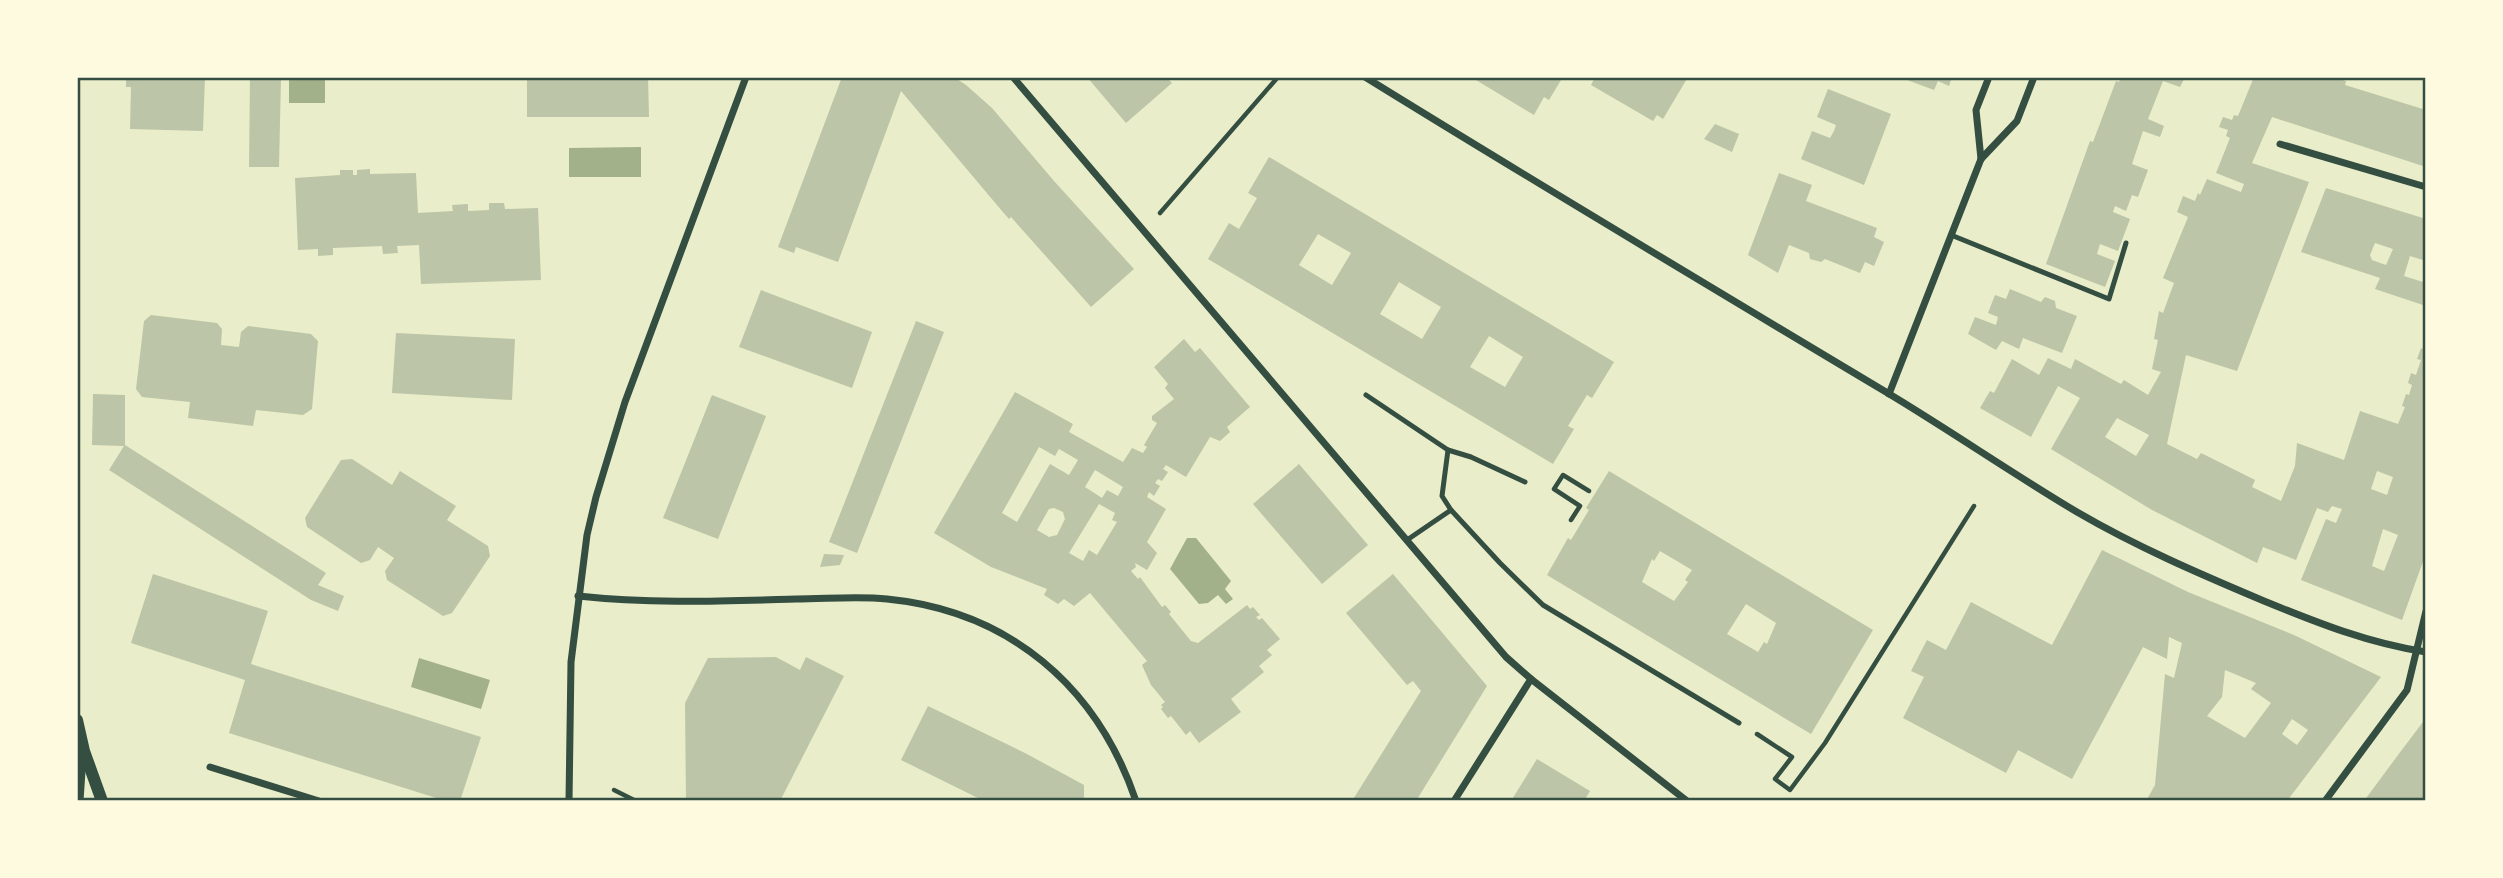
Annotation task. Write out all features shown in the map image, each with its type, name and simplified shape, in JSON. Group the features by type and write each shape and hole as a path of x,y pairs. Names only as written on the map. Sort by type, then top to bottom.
{"street":[{"path":"569,801 571,662 587,535 606,459 625,402 747,77"},
{"path":"1013,77 1484,633 1531,679 1687,801"},
{"path":"1365,77 1622,235 1889,394 2078,512 2133,542 2197,573 2294,613 2372,642 2426,652"},
{"path":"1981,159 1976,110 1989,77"},
{"path":"1889,394 1981,159 2017,121 2034,77"},
{"path":"2280,144 2426,187"},
{"path":"578,596 633,602 863,598 919,604 966,617 1018,642 1062,676 1101,726 1124,768 1136,801"},
{"path":"2325,801 2407,690 2426,611"},
{"path":"1454,801 1531,679"},
{"path":"77,720 84,751 102,801"},
{"path":"80,801 84,751"},
{"path":"210,767 319,801"}],"lane":[{"path":"1951,236 2109,299 2126,243"},
{"path":"1366,395 1448,450 1471,457 1525,482"},
{"path":"1448,450 1442,496 1451,510 1500,564 1543,605 1739,723"},
{"path":"1407,540 1451,510"}],"path":[{"path":"1160,213 1278,77"},
{"path":"1571,520 1580,506 1554,489 1563,475 1589,491"},
{"path":"1739,723 1792,757 1775,779 1790,790 1825,743 1974,506"},
{"path":"614,790 636,801"}],"shaded area":[{"path":"289,77 325,77 325,103 289,103"},
{"path":"641,147 641,177 569,177 569,148"},
{"path":"1187,538 1196,538 1231,581 1225,589 1233,599 1226,604 1218,595 1208,603 1199,604 1170,569"},
{"path":"419,658 490,680 481,709 411,687"}],"building":[{"path":"126,77 205,77 203,131 130,129 131,87 126,87"},
{"path":"250,77 281,77 279,167 249,167"},
{"path":"527,77 648,77 649,117 527,117"},
{"path":"842,77 954,77 992,108 1134,269 1091,307 1011,217 1009,219 901,91 838,262 796,247 794,253 778,247"},
{"path":"1087,77 1166,77 1172,83 1126,123"},
{"path":"1471,77 1557,77 1561,80 1549,100 1544,97 1534,115"},
{"path":"1590,77 1688,77 1663,119 1657,115 1653,121 1591,85 1594,79"},
{"path":"1899,77 1952,77 1949,86 1938,81 1934,90"},
{"path":"2121,77 2185,77 2180,87 2163,81 2148,119 2164,126 2160,137 2143,131 2132,164 2148,170 2138,197 2132,195 2126,211 2115,206 2113,212 2130,219 2118,251 2100,244 2097,254 2115,261 2105,287 2046,264 2090,141 2093,142 2116,81 2119,82"},
{"path":"2254,77 2332,77 2346,81 2345,85 2426,110 2426,167 2272,117 2252,163 2309,182 2237,371 2186,355 2167,444 2197,459 2201,453 2255,480 2252,487 2281,501 2295,466 2297,443 2344,460 2360,411 2398,424 2405,407 2402,406 2406,394 2409,395 2412,385 2408,383 2411,373 2416,375 2421,360 2417,359 2421,348 2426,350 2426,553 2402,620 2301,580 2326,519 2336,523 2342,509 2332,506 2328,512 2317,508 2296,560 2263,547 2257,563 2152,510 2051,449 2080,398 2058,386 2031,437 1980,408 1990,391 1994,393 2012,359 2039,375 2048,358 2071,369 2075,359 2121,384 2124,380 2148,395 2161,372 2152,369 2158,340 2154,339 2159,311 2163,313 2174,283 2163,278 2188,217 2177,212 2183,196 2195,201 2207,179 2241,192 2244,184 2216,173 2230,138 2226,136 2228,130 2219,127 2223,117 2232,120 2234,115 2238,116","holes":["2117,418 2149,435 2136,456 2105,437","2377,471 2393,477 2387,495 2371,489","2383,529 2398,535 2384,571 2372,566"]},
{"path":"1828,89 1891,114 1864,185 1801,159 1812,131 1830,138 1834,131 1836,125 1817,117"},
{"path":"1715,124 1739,134 1732,152 1704,139"},
{"path":"1269,157 1614,362 1592,398 1587,395 1568,426 1574,429 1553,464 1208,259 1229,223 1239,229 1257,198 1248,193","holes":["1318,234 1351,253 1332,285 1299,265","1399,282 1441,307 1422,339 1380,314","1489,336 1523,357 1505,387 1470,367"]},
{"path":"370,169 370,174 416,173 418,213 453,211 452,205 468,204 468,211 489,210 489,203 504,203 505,209 538,208 541,280 421,284 419,245 397,246 398,253 383,254 382,246 333,248 333,255 318,256 318,249 298,250 295,178 340,175 340,170 353,170 353,175 357,175 357,170"},
{"path":"1779,173 1812,185 1806,201 1877,228 1874,237 1884,242 1874,266 1865,262 1860,273 1825,259 1821,262 1810,259 1809,253 1789,245 1778,273 1748,255"},
{"path":"2326,188 2426,219 2426,261 2410,256 2404,276 2426,283 2426,306 2375,289 2380,278 2301,252","holes":["2375,243 2393,249 2386,265 2372,260 2370,255"]},
{"path":"2010,289 2041,302 2045,297 2055,301 2056,308 2077,316 2062,353 2023,338 2019,349 2002,341 1996,350 1968,334 1975,317 1996,325 1998,317 1988,313 1995,295 2006,299"},
{"path":"761,290 872,332 852,388 739,347"},
{"path":"151,315 217,323 222,329 221,345 239,347 241,332 248,326 311,334 318,341 312,409 303,415 256,410 253,426 188,418 190,402 142,397 136,389 144,321"},
{"path":"916,321 944,332 857,553 829,542"},
{"path":"396,333 515,339 512,400 392,393"},
{"path":"1184,339 1195,352 1200,348 1250,407 1227,427 1230,432 1220,441 1210,437 1186,477 1166,465 1163,469 1168,472 1162,481 1158,479 1155,483 1160,486 1154,496 1149,492 1147,497 1166,509 1147,542 1157,553 1147,570 1135,563 1136,567 1131,571 1138,579 1140,577 1162,607 1165,605 1171,612 1169,614 1191,641 1198,643 1247,605 1250,609 1253,607 1260,615 1256,617 1259,620 1262,618 1280,639 1267,650 1272,655 1259,666 1264,672 1231,699 1241,712 1199,743 1190,731 1186,735 1171,716 1168,718 1161,709 1165,702 1151,685 1142,665 1147,661 1090,593 1074,606 1064,599 1058,604 1044,595 1047,589 991,567 934,533 1015,392 1073,424 1069,432 1123,462 1132,448 1143,453 1147,447 1144,445 1157,423 1152,420 1152,416 1174,399 1165,388 1168,384 1154,367","holes":["1039,447 1055,456 1059,449 1078,460 1069,475 1050,464 1017,522 1002,513","1095,470 1123,487 1118,496 1107,490 1102,498 1085,487","1099,504 1115,513 1112,520 1117,522 1097,555 1089,550 1083,561 1069,553","1049,509 1063,512 1065,519 1057,535 1049,537 1037,530"]},
{"path":"93,394 125,395 125,445 326,573 318,585 344,596 338,611 311,600 109,470 124,446 92,445"},
{"path":"712,395 766,416 718,539 663,518"},
{"path":"352,459 392,485 400,471 456,506 447,520 488,546 490,556 452,613 443,616 387,580 385,571 394,558 378,547 370,560 361,563 307,527 305,518 341,460"},
{"path":"1299,464 1368,545 1322,584 1253,504"},
{"path":"1609,471 1873,630 1811,734 1547,575 1568,538 1571,540 1589,510 1586,508","holes":["1660,551 1692,570 1685,580 1688,582 1674,601 1642,582 1652,559 1654,561","1746,604 1776,623 1767,644 1764,642 1758,652 1727,634"]},
{"path":"2102,550 2188,592 2294,635 2381,677 2287,801 2146,801 2155,785 2165,674 2174,678 2182,643 2169,637 2167,659 2143,647 2072,779 2018,750 2006,773 1903,718 1924,677 1911,671 1927,640 1946,650 1971,602 2052,645","holes":["2225,670 2256,683 2251,689 2271,703 2245,738 2207,716 2222,697","2292,719 2308,730 2297,745 2282,734"]},
{"path":"824,554 844,555 840,565 820,567"},
{"path":"153,574 268,611 251,664 481,737 460,801 446,801 229,733 245,680 131,643"},
{"path":"1393,574 1487,686 1416,801 1352,801 1421,691 1413,681 1407,685 1346,613"},
{"path":"776,657 800,670 806,657 844,676 780,801 686,801 685,703 708,658"},
{"path":"928,706 1084,785 1084,801 984,801 901,760"},
{"path":"2426,718 2426,801 2364,801 2398,755"},
{"path":"1537,759 1590,791 1584,801 1511,801"}]}
